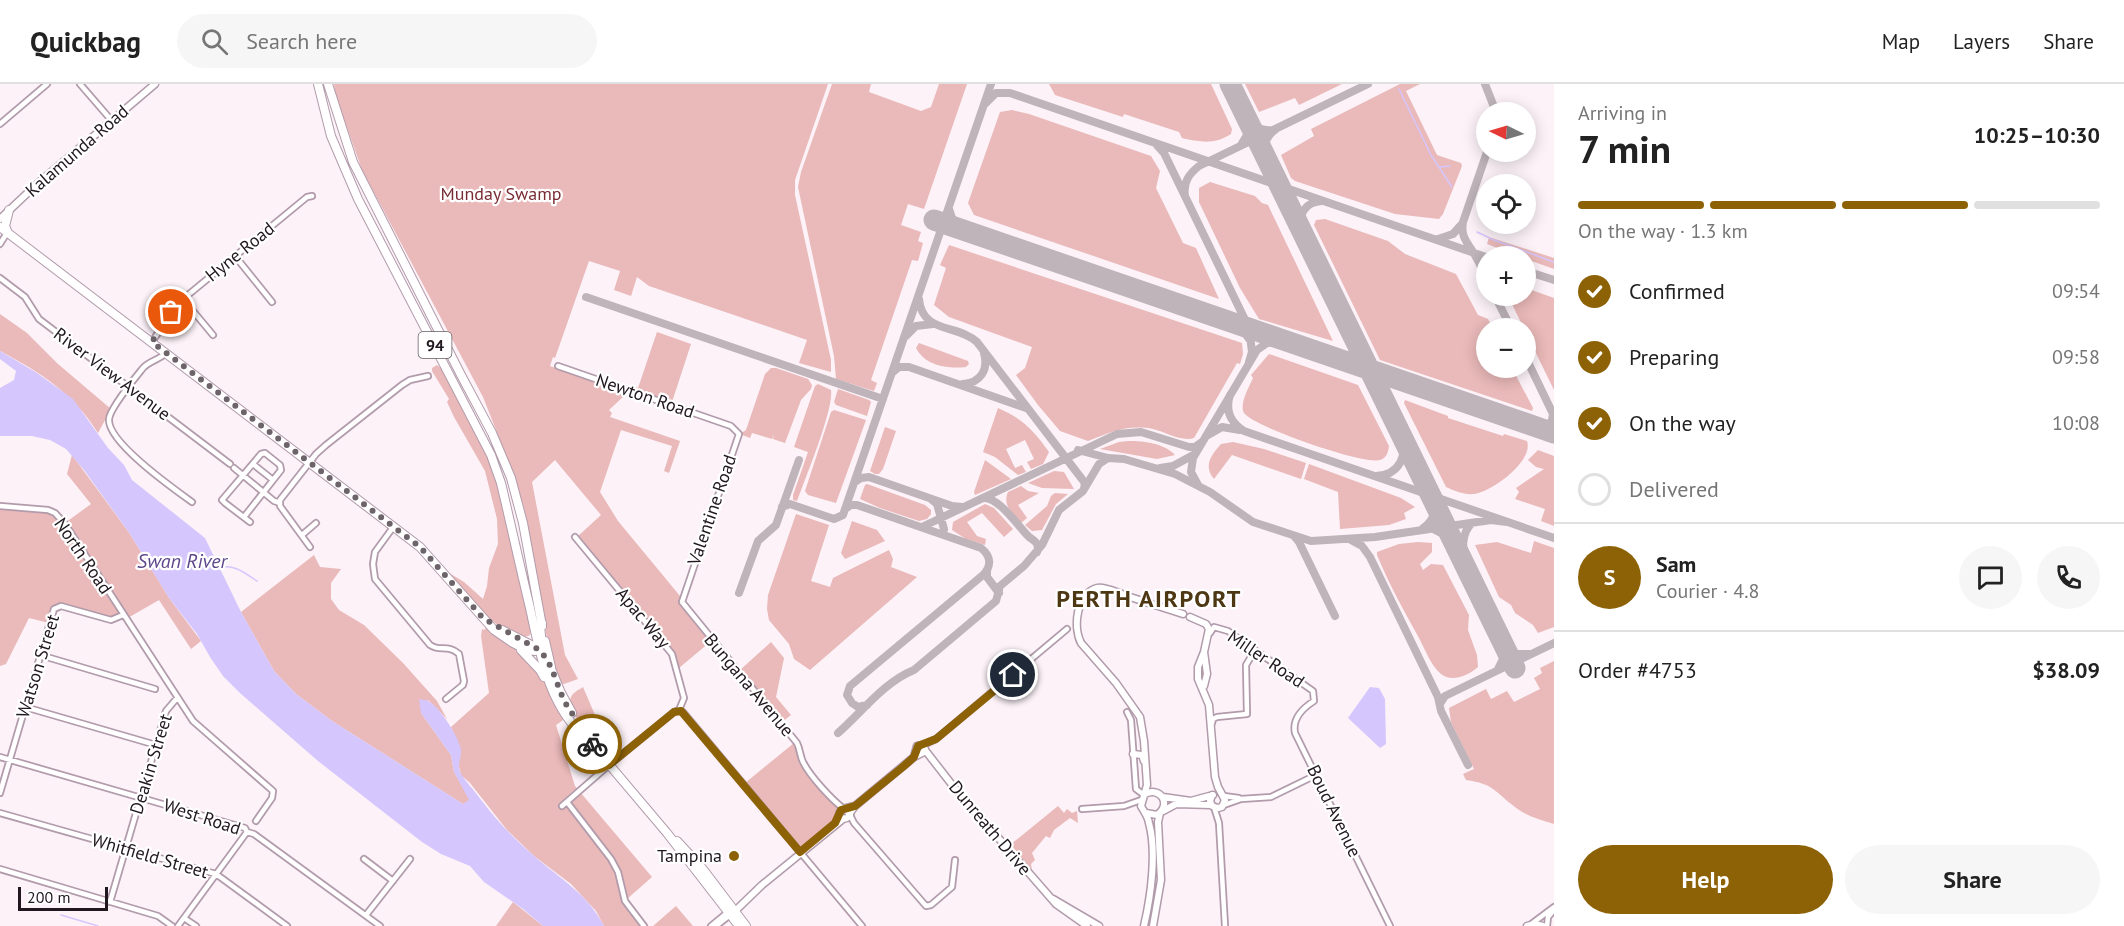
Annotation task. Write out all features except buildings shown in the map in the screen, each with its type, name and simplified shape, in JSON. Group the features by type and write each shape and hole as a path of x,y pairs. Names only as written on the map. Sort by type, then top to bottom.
{"highway":[{"name":"94","path":"318,84 331,136 343,168 491,455 501,483 538,648 554,694 575,727 666,833 702,868 739,926"},
{"name":"94","path":"328,84 346,142 362,183 492,433 511,478 523,523 551,667 564,701 588,740"},
{"path":"3,237 9,210"},
{"path":"0,227 3,237 56,268 63,276 310,461 425,551 494,630 513,643 540,669 554,694"},
{"path":"483,618 538,648 551,667"},
{"path":"513,643 532,651 538,648 542,645 540,626 542,623"},
{"path":"524,641 532,638 534,631"},
{"name":"94","path":"731,912 746,926"}],"main road":[{"name":"Kalamunda Road","path":"0,219 155,84"},
{"path":"1144,926 1152,869 1151,835 1144,811 1144,797 1147,788 1142,727 1137,712 1081,643 1078,636 1077,616 1082,602 1094,590 1103,588 1183,614"},
{"name":"Miller Road","path":"1190,617 1209,627 1203,657 1203,686 1212,723 1215,777 1223,795"},
{"path":"731,912 921,751"},
{"name":"Dunreath Drive","path":"921,751 930,757 1036,883 1062,909 1087,926"},
{"path":"1134,754 1143,756 1146,771"},
{"path":"1144,797 1155,792 1163,797 1191,801 1218,793 1223,795 1223,806 1176,804 1153,816 1144,811"},
{"path":"1212,795 1210,801 1213,806"},
{"path":"1153,926 1161,880 1158,822 1165,804 1163,797"},
{"name":"Dunreath Drive","path":"1052,898 1099,926"},
{"path":"1528,925 1545,926"}],"street":[{"path":"0,124 47,84"},
{"path":"80,84 112,121"},
{"name":"Hyne Road","path":"152,342 171,312 183,299 307,197 312,196"},
{"path":"235,256 272,303"},
{"name":"River View Avenue","path":"0,278 25,297 39,319 232,466 263,493 280,503"},
{"path":"183,299 213,335"},
{"path":"166,353 159,359 146,364 110,413 109,426 116,438 152,472 192,502"},
{"name":"Newton Road","path":"558,366 731,426"},
{"path":"310,547 280,506 280,500 310,461 326,445 402,385 410,380 428,376"},
{"name":"Valentine Road","path":"682,598 739,434 731,426"},
{"path":"244,517 281,470 280,465 264,453 222,501 250,522"},
{"path":"253,464 273,480"},
{"name":"North Road","path":"0,506 48,510 65,524 196,726 273,791 273,798 256,821"},
{"path":"302,535 316,523"},
{"path":"394,526 375,552 373,564 375,579 430,645 449,648 459,654 463,685 446,699"},
{"name":"Apac Way","path":"575,537 671,651 684,698 679,710"},
{"name":"Bungana Avenue","path":"682,598 685,608 797,743 804,764 926,906 931,905 951,889 955,860"},
{"name":"Watson Street","path":"0,793 54,609 58,606 111,620 123,615"},
{"name":"Miller Road","path":"1210,633 1214,627 1228,631 1313,691 1314,701"},
{"path":"921,751 1067,629"},
{"path":"1212,723 1214,718 1247,714 1246,665 1255,650"},
{"path":"40,655 155,689"},
{"name":"Deakin Street","path":"110,902 168,708 177,698"},
{"name":"Boud Avenue","path":"1314,701 1304,708 1295,721 1294,727 1390,926"},
{"path":"25,707 156,746"},
{"path":"562,806 609,765 679,710 862,926"},
{"path":"1082,810 1124,806 1144,797 1137,790 1131,720 1127,712"},
{"name":"West Road","path":"0,758 243,827 380,926"},
{"path":"1223,795 1241,799 1271,797 1316,775"},
{"path":"1219,823 1223,806 1241,799"},
{"path":"567,802 612,859 618,872 625,901 644,926"},
{"path":"1124,806 1144,811"},
{"path":"1213,806 1219,823 1225,926"},
{"name":"Whitfield Street","path":"0,813 216,874 287,926"},
{"path":"178,926 247,832"},
{"path":"364,859 393,881"},
{"path":"366,915 410,860"},
{"path":"0,869 158,916 172,926"},
{"path":"1528,925 1554,908"},
{"path":"1545,926 1554,908"},
{"path":"711,926 731,912"},
{"path":"716,926 731,912"},
{"path":"184,918 196,926"}],"green space":[{"name":"Munday Swamp","path":"334,84 828,84 795,180 795,195 831,360 831,372 799,363 807,340 649,286 637,277 631,296 614,290 620,271 589,261 555,358 553,357 550,366 626,394 609,410 612,413 610,417 680,441 669,473 664,471 672,446 621,430 600,492 618,521 680,596 680,605 710,642 679,668 673,650 577,537 601,515 555,460 532,482 565,655 578,679 564,684 559,682 550,656 524,507 511,468 483,397 362,170 335,93"},
{"path":"832,84 871,84 869,92 921,111 931,107 939,84 967,84 924,209 908,204 901,225 921,232 918,241 923,243 918,261 912,260 871,380 877,383 874,391 836,379 834,356 798,187 801,172"},
{"path":"1049,84 1211,84 1232,129 1231,134 1213,141 1182,138 1179,132 1055,95"},
{"path":"1245,84 1342,84 1299,105 1295,98 1259,112"},
{"path":"1400,84 1420,84 1406,91 1437,155 1461,163 1462,166 1439,219 1395,214 1291,178 1281,155 1314,136 1311,129"},
{"path":"1012,110 1151,156 1160,171 1156,188 1183,243 1196,248 1219,299 974,215 968,203 1000,112"},
{"path":"1210,182 1255,196 1268,205 1333,341 1259,319 1240,288 1199,202 1199,188"},
{"path":"1325,219 1388,241 1405,254 1456,274 1478,315 1486,318 1476,318 1476,378 1517,378 1533,408 1532,411 1380,360 1314,225 1316,220"},
{"path":"1489,237 1517,246 1492,246 1487,244"},
{"path":"949,245 1242,343 1243,354 1240,364 1237,363 1194,438 1184,439 1153,429 1128,428 1088,441 1060,431 1016,375 1025,368 1032,347 949,317 934,305 946,268 940,265"},
{"path":"1536,252 1554,258 1554,269 1536,263"},
{"path":"1536,292 1554,298 1554,390 1536,353 1536,318 1519,318 1513,306 1536,306"},
{"path":"0,314 27,333 58,364 111,409 98,433 77,406 55,385 0,351"},
{"path":"657,332 691,344 672,402 629,387 629,385 638,388"},
{"path":"919,343 968,361 969,364 966,367 938,365 920,354 916,348"},
{"path":"1269,354 1358,385 1389,446 1386,456 1380,460 1370,460 1332,451 1267,427 1244,413 1245,396 1253,378 1251,375"},
{"path":"437,365 442,369 478,433 496,478 531,628 530,635 521,637 498,625 486,615 449,573 464,582 483,599 489,568 498,544 497,519 485,471 454,417 447,402 449,399 432,371 432,368"},
{"path":"771,368 808,379 812,385 801,400 785,443 773,439 774,434 772,439 752,433 750,438 740,434 746,430 765,374"},
{"path":"818,384 831,390 831,399 824,428 797,501 793,500 793,495 808,452 794,447 815,386"},
{"path":"838,389 869,400 871,402 867,416 836,405 834,402"},
{"path":"1405,400 1448,416 1448,418 1503,436 1504,434 1527,441 1524,457 1501,482 1482,492 1467,494 1446,487 1404,403"},
{"path":"998,408 1021,421 1038,437 1049,452 1043,464 1031,469 1027,462 1034,459 1025,440 1006,449 1015,468 1022,465 1026,472 1018,475 995,457 983,452"},
{"path":"834,410 866,420 836,503 808,495 805,491 831,412"},
{"path":"885,427 896,431 883,469 879,474 875,474 870,471"},
{"path":"1128,441 1159,445 1175,455 1157,459 1100,449"},
{"path":"1233,442 1264,449 1306,463 1301,479 1232,455 1214,479 1209,470 1211,456 1221,444"},
{"path":"1538,450 1554,456 1554,526 1541,521 1545,509 1515,499 1519,492 1516,488 1544,469 1536,467 1528,460"},
{"path":"72,455 130,534 169,598 201,641 191,649 159,600 126,619 123,615 113,620 58,606 49,623 29,618 6,664 0,666 0,506 48,510 65,523 91,504 67,474"},
{"path":"985,460 1011,479 975,495 974,492"},
{"path":"1309,464 1401,498 1415,507 1404,513 1406,519 1389,525 1340,529 1338,492 1304,479"},
{"path":"1054,471 1064,472 1074,489 1042,488 1028,483"},
{"path":"867,484 925,505 931,510 931,514 927,519 919,521 860,499"},
{"path":"1021,486 1028,491 1039,493 1018,505 1027,518 1021,523 1009,509 1006,501 1008,492"},
{"path":"1055,493 1068,494 1056,504 1042,530 1032,531 1025,525 1047,506 1051,496"},
{"path":"985,504 994,508 1013,529 1004,537 982,513 967,522 977,536 986,539 985,545 966,539 952,530 953,522"},
{"path":"796,514 829,525 811,581 830,587 833,578 889,550 893,559 891,567 917,577 810,670 794,659 789,644 769,620 767,609 768,595"},
{"path":"852,521 877,530 885,541 845,559 841,553"},
{"path":"1534,541 1554,548 1554,627 1538,633 1533,625 1515,613 1511,605 1499,597 1475,545 1497,542 1531,553"},
{"path":"1432,543 1432,552 1420,564 1423,570 1431,564 1443,565 1469,615 1468,630 1477,655 1478,667 1460,677 1445,677 1434,667 1377,555 1377,552 1399,544"},
{"path":"314,555 320,567 341,569 331,583 331,599 339,610 364,625 403,663 437,701 447,719 428,700 421,713 451,755 454,772 470,800 463,804 332,721 296,694 274,671 241,612"},
{"path":"486,628 526,657 537,670 566,718 556,725 578,790 573,791 559,804 562,808 568,806 606,854 617,874 623,897 621,900 641,926 604,926 596,911 571,884 534,856 507,830 461,775 458,763 461,751 451,727 489,693 481,636 482,629"},
{"path":"771,642 784,658 776,697 791,715 782,722 739,671"},
{"path":"1554,661 1554,824 1524,813 1488,786 1466,780 1463,774 1474,769 1451,722 1449,708 1486,689 1491,699 1507,691 1514,702 1540,689 1534,678 1542,673 1540,668"},
{"path":"583,687 598,722 617,754 607,757 574,713 571,698"},
{"path":"794,743 799,763 836,806 837,813 831,825 801,850 745,783"},
{"path":"580,792 652,877 627,899 616,863 571,804 573,798"},
{"path":"1058,806 1064,813 1067,809 1072,813 1077,811 1078,823 1070,818 1054,830 1050,838 1046,836 1032,853 1035,860 1031,864 1032,871 1010,845"},
{"path":"513,902 543,926 496,926"},
{"path":"676,906 693,926 653,926"}],"water":[{"name":"Swan River","path":"0,351 37,373 73,399 108,448 124,465 132,480 205,538 241,612 274,671 296,694 332,721 463,804 469,800 454,772 451,755 421,713 419,699 433,704 448,722 459,743 461,752 459,769 467,782 512,836 590,904 604,926 543,926 484,882 470,866 441,854 422,842 318,761 240,693 223,676 197,634 169,598 130,534 66,449 50,440 32,436 0,436 0,388 14,380 16,371 0,359"},
{"path":"1370,687 1379,688 1385,699 1386,744 1380,748 1348,718"}],"waterway":[{"path":"1399,89 1431,155 1452,187"},
{"path":"1440,167 1450,166"},
{"path":"1481,234 1554,262"},
{"path":"220,568 235,568 257,581"},
{"path":"61,915 98,926"}],"taxiway":[{"path":"782,507 790,504 834,519 843,515 991,84"},
{"path":"1185,196 1188,179 1199,166 1368,84"},
{"path":"1485,84 1492,102"},
{"path":"985,104 996,93 1010,93 1476,254"},
{"path":"1241,145 1247,135 1247,119 1260,129 1276,129 1269,135 1266,142 1266,159"},
{"path":"1155,143 1164,153 1249,328 1252,352 1249,362"},
{"path":"1476,258 1466,241 1462,228 1484,162"},
{"path":"1273,186 1286,200"},
{"path":"1301,230 1300,224 1304,210 1307,206 1322,201"},
{"path":"949,209 953,221 966,231"},
{"path":"1438,239 1453,234 1462,224"},
{"path":"1536,274 1554,280"},
{"path":"586,297 883,399"},
{"path":"919,299 927,318 942,327 969,336 977,342 1085,483 1084,489"},
{"path":"1500,306 1506,318"},
{"path":"1248,322 1259,332 1271,336"},
{"path":"906,336 916,326 933,324"},
{"path":"1239,325 1249,339"},
{"path":"1198,485 1191,472 1193,458 1257,350 1267,343 1285,341"},
{"path":"963,384 974,381 982,374 985,365 984,353"},
{"path":"893,372 899,367 909,367 1026,408"},
{"path":"1536,378 1554,416"},
{"path":"1230,395 1228,406 1230,415 1235,424 1244,431 1554,538"},
{"path":"1539,428 1549,425 1553,414"},
{"path":"1208,435 1222,427 1240,430"},
{"path":"922,527 1117,434 1141,432 1189,447 1195,447 1202,442"},
{"path":"1376,476 1384,475 1397,468 1403,456 1403,442 1400,434"},
{"path":"1078,450 1108,458"},
{"path":"1160,468 1173,466 1195,454"},
{"path":"838,733 883,690 914,670 996,601 1000,586 1024,566 1042,545 1059,510 1083,491 1099,464 1108,458 1124,459 1175,474 1210,492 1253,522 1311,541 1375,537 1491,520 1507,522"},
{"path":"739,593 758,541 776,525 799,460"},
{"path":"855,482 869,477 952,506 962,507"},
{"path":"1422,529 1430,522 1434,514 1434,505 1430,495"},
{"path":"983,498 995,502 1008,513 1036,543 1037,552"},
{"path":"932,500 937,504 944,529"},
{"path":"845,509 851,505 857,505 981,548 987,554 989,561 988,568 983,575 850,686 847,695 852,703 858,707 867,705"},
{"path":"1465,566 1464,537 1472,523"},
{"path":"1435,530 1449,537 1456,548"},
{"path":"1294,536 1335,616"},
{"path":"1351,540 1362,546 1370,557 1438,697 1441,711 1468,765"},
{"path":"987,570 987,577 999,593"},
{"path":"1502,642 1516,654 1529,654"},
{"path":"1498,669 1505,655 1502,643"},
{"path":"1440,704 1445,696 1554,643"}],"runway":[{"path":"1230,84 1515,668"},
{"path":"934,220 1554,433"}],"way so far":[{"path":"171,312 152,342 420,547 483,618 541,651 551,667 564,701 592,744"}],"place":[{"name":"Tampina","path":"734,856"}],"district":[{"name":"PERTH AIRPORT","path":"1149,599"}],"route":[{"path":"592,744 609,765 674,712 678,710 683,712 800,852 835,823 841,810 855,806 914,757 918,746 936,739 1013,675"}]}
